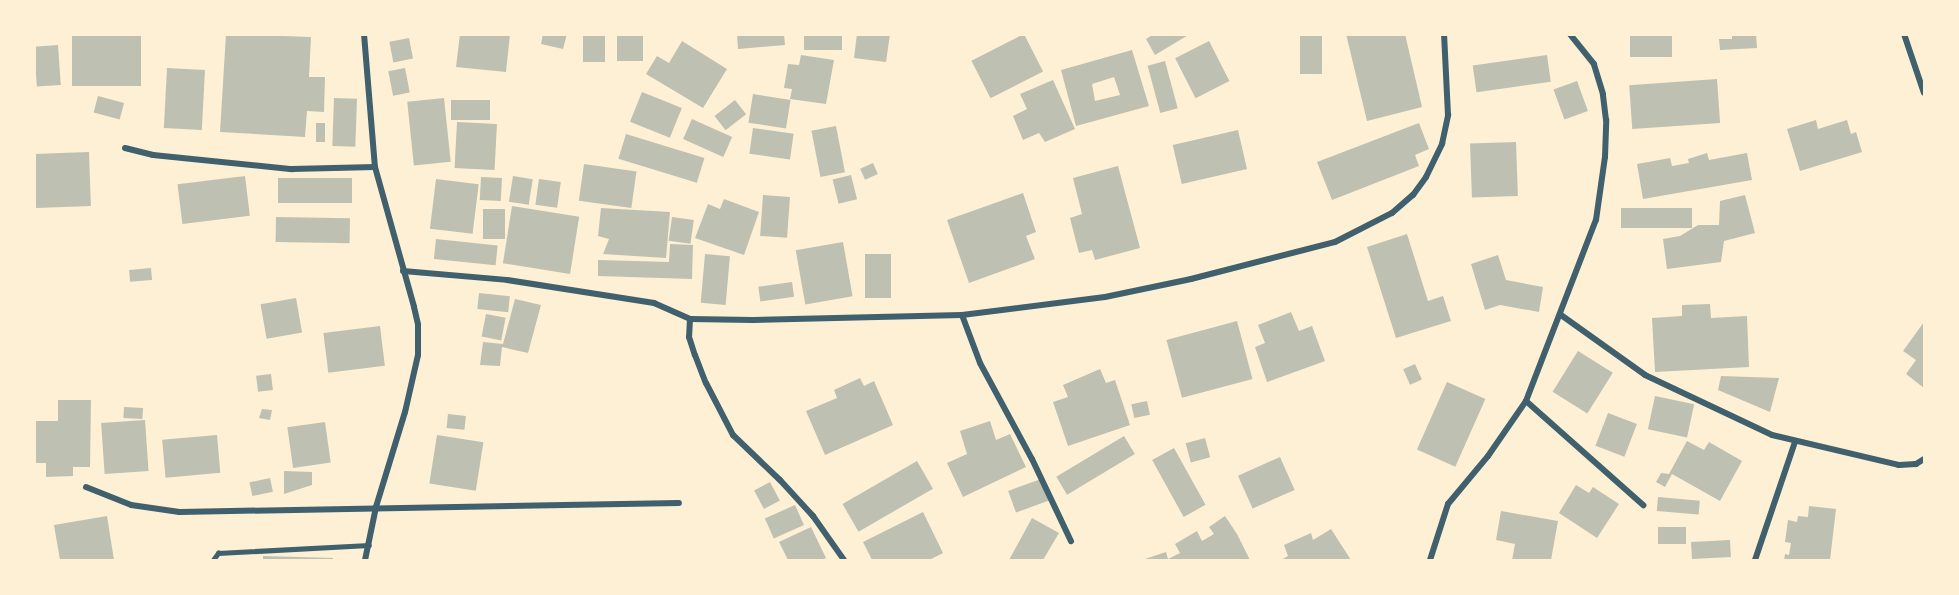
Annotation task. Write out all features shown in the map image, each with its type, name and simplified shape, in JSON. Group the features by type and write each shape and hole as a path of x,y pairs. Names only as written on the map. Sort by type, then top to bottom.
{"street":[{"path":"364,34 375,167 418,325 418,355 405,412 376,507 365,561"},
{"path":"403,271 507,280 654,303 690,319 962,315 1105,297 1191,279 1335,243 1392,213 1413,195 1426,177 1442,144 1448,115 1444,34"},
{"path":"1430,561 1448,504 1488,456 1526,401 1596,220 1605,157 1606,120 1603,94 1594,64 1570,34"},
{"path":"1904,34 1924,93"},
{"path":"125,148 153,155 292,169 375,167"},
{"path":"962,315 980,363 1032,459 1071,541"},
{"path":"1561,315 1645,375 1758,429 1795,442 1899,465 1916,464 1924,459"},
{"path":"690,319 689,338 695,355 706,383 733,435 780,480 813,516 843,561"},
{"path":"1526,401 1643,505"},
{"path":"1755,561 1795,442"},
{"path":"86,487 131,505 179,512 679,503"}],"lane":[{"path":"213,561 218,553 369,545"}],"building":[{"path":"72,34 141,34 141,86 72,86"},
{"path":"226,34 311,37 309,77 325,77 324,112 307,111 305,137 220,132"},
{"path":"460,34 510,34 506,72 456,67"},
{"path":"543,34 567,34 563,49 541,44"},
{"path":"583,34 605,34 605,62 583,62"},
{"path":"617,34 643,34 643,61 617,61"},
{"path":"737,34 784,34 785,45 738,49"},
{"path":"804,34 842,34 842,50 804,50"},
{"path":"857,34 890,34 886,62 854,58"},
{"path":"1024,34 1043,71 990,98 971,61"},
{"path":"1154,34 1190,34 1155,55 1146,39"},
{"path":"1300,34 1322,34 1322,74 1300,74"},
{"path":"1346,34 1405,34 1422,107 1367,121"},
{"path":"1630,34 1672,34 1672,57 1630,57"},
{"path":"1732,34 1756,34 1757,48 1720,50 1719,39 1732,39"},
{"path":"409,38 413,59 393,62 389,42"},
{"path":"682,41 727,69 703,108 646,74 657,56 669,63"},
{"path":"1209,41 1229,81 1196,98 1175,58"},
{"path":"58,45 61,85 37,87 34,47"},
{"path":"1132,50 1149,106 1076,126 1061,70","holes":["1114,77 1120,95 1095,101 1092,84"]},
{"path":"801,55 834,60 826,104 790,99 792,89 784,88 788,64 799,65"},
{"path":"1547,55 1551,82 1476,92 1473,65"},
{"path":"1165,61 1178,108 1160,113 1148,66"},
{"path":"167,68 205,70 202,130 164,128"},
{"path":"405,68 410,93 393,96 388,71"},
{"path":"1717,79 1720,123 1632,129 1629,85"},
{"path":"1053,80 1075,129 1045,142 1039,133 1023,140 1013,116 1027,109 1020,94"},
{"path":"1577,81 1588,111 1564,120 1554,90"},
{"path":"642,92 682,108 670,138 630,122"},
{"path":"753,94 791,100 786,129 748,123"},
{"path":"98,96 124,103 120,119 94,112"},
{"path":"334,98 357,99 355,147 332,146"},
{"path":"444,98 451,162 414,166 407,102"},
{"path":"451,100 490,100 490,120 451,120"},
{"path":"735,100 746,114 726,130 715,116"},
{"path":"692,119 732,137 723,157 683,139"},
{"path":"1816,120 1818,129 1847,120 1851,134 1856,132 1862,152 1800,171 1787,129"},
{"path":"457,122 497,124 495,170 455,168"},
{"path":"316,123 325,123 325,142 316,142"},
{"path":"1419,123 1429,149 1415,155 1419,166 1332,200 1317,162"},
{"path":"836,126 845,172 820,177 811,131"},
{"path":"753,128 794,134 790,159 749,154"},
{"path":"1238,130 1247,169 1182,184 1173,145"},
{"path":"626,134 704,158 697,183 618,159"},
{"path":"1516,142 1518,196 1472,198 1470,144"},
{"path":"89,152 91,206 36,208 34,154"},
{"path":"1707,153 1709,160 1747,153 1752,180 1643,199 1637,164 1670,158 1672,166 1689,163 1688,159"},
{"path":"873,163 878,174 865,180 860,169"},
{"path":"584,164 636,171 631,208 579,201"},
{"path":"1118,166 1140,248 1095,260 1092,250 1079,253 1070,218 1082,214 1073,178"},
{"path":"851,175 857,199 839,204 833,180"},
{"path":"245,176 250,216 182,224 178,184"},
{"path":"513,176 533,179 529,205 509,202"},
{"path":"481,177 502,178 501,201 480,200"},
{"path":"278,178 352,178 352,203 278,203"},
{"path":"436,179 479,184 473,234 430,229"},
{"path":"539,179 561,182 557,208 535,205"},
{"path":"1023,193 1036,232 1026,236 1035,259 969,283 947,220"},
{"path":"763,195 790,197 787,238 760,236"},
{"path":"1745,195 1755,233 1724,241 1721,262 1667,269 1663,239 1680,236 1698,225 1719,225 1720,201"},
{"path":"724,199 759,212 744,255 695,238 708,204 720,209"},
{"path":"512,206 579,217 570,274 503,263"},
{"path":"601,208 670,212 666,258 603,254 609,239 598,236"},
{"path":"1621,208 1692,208 1692,228 1621,228"},
{"path":"483,209 505,209 505,239 483,239"},
{"path":"276,217 350,218 350,243 276,242"},
{"path":"672,217 694,220 690,244 669,241"},
{"path":"1407,234 1428,301 1443,296 1451,321 1396,338 1367,247"},
{"path":"436,239 498,245 496,265 434,259"},
{"path":"843,242 853,296 805,304 796,250"},
{"path":"670,244 693,245 692,279 598,276 598,260 669,262"},
{"path":"705,254 730,256 726,305 701,303"},
{"path":"865,254 891,254 891,298 865,298"},
{"path":"1498,255 1506,280 1543,287 1539,312 1500,305 1485,310 1471,264"},
{"path":"151,268 152,280 130,282 129,270"},
{"path":"792,282 794,297 760,302 758,287"},
{"path":"479,293 510,296 508,312 477,309"},
{"path":"296,298 302,332 267,339 261,304"},
{"path":"515,299 541,305 528,353 502,347 500,366 480,365 483,342 503,344"},
{"path":"1710,304 1711,318 1747,316 1749,367 1655,372 1652,318 1682,316 1682,305"},
{"path":"1291,312 1299,331 1312,326 1325,361 1267,382 1255,347 1265,343 1258,325"},
{"path":"486,314 506,318 501,340 482,337"},
{"path":"1237,321 1253,379 1182,398 1166,340"},
{"path":"1924,322 1924,388 1906,374 1916,360 1903,351"},
{"path":"380,326 385,366 328,373 323,333"},
{"path":"1578,351 1613,373 1587,413 1553,392"},
{"path":"1415,364 1422,380 1410,385 1403,369"},
{"path":"1100,369 1106,383 1115,380 1130,425 1068,446 1053,402 1068,397 1063,385"},
{"path":"271,374 273,390 258,392 256,376"},
{"path":"1721,376 1779,378 1770,412 1718,390"},
{"path":"860,378 864,386 874,381 893,425 825,455 806,411 837,398 834,390"},
{"path":"1447,382 1485,399 1455,467 1417,450"},
{"path":"1655,396 1694,404 1687,438 1648,429"},
{"path":"58,400 91,400 90,467 73,467 73,476 46,477 46,463 35,463 35,421 58,421"},
{"path":"1147,401 1150,415 1134,418 1131,404"},
{"path":"124,407 143,408 142,419 123,418"},
{"path":"262,409 272,410 270,420 259,418"},
{"path":"1608,413 1637,424 1624,457 1595,446"},
{"path":"448,414 466,416 464,430 447,428"},
{"path":"145,420 149,471 105,474 101,423"},
{"path":"990,421 996,440 1010,434 1026,467 963,497 947,463 967,454 960,431"},
{"path":"325,422 331,463 293,468 287,427"},
{"path":"217,435 220,473 166,478 162,440"},
{"path":"437,435 483,442 476,491 429,483"},
{"path":"1124,436 1135,454 1067,495 1056,477"},
{"path":"1205,438 1210,457 1191,462 1186,443"},
{"path":"1687,441 1704,450 1709,442 1742,461 1720,501 1672,474 1665,487 1656,482 1661,473 1669,474"},
{"path":"1174,448 1206,505 1184,517 1152,460"},
{"path":"1280,457 1295,490 1253,509 1238,476"},
{"path":"917,461 933,489 859,532 843,504"},
{"path":"284,471 312,472 312,485 284,494"},
{"path":"270,478 273,492 252,496 249,482"},
{"path":"1041,479 1049,501 1016,513 1008,491"},
{"path":"770,482 780,501 764,509 754,490"},
{"path":"1576,485 1589,493 1593,487 1619,504 1597,538 1559,513"},
{"path":"1658,497 1700,501 1699,515 1657,511"},
{"path":"795,505 804,525 774,539 765,518"},
{"path":"1809,506 1836,509 1830,560 1784,560 1785,554 1789,555 1791,543 1785,542 1788,520 1797,522 1798,516 1808,517"},
{"path":"1501,511 1558,521 1551,560 1512,560 1515,544 1496,540"},
{"path":"923,512 943,553 929,560 872,560 863,542"},
{"path":"107,516 114,560 60,560 54,525"},
{"path":"1225,516 1250,560 1142,560 1166,552 1168,559 1180,553 1175,544 1197,531 1202,541 1214,534 1209,527"},
{"path":"1032,518 1059,533 1043,560 1009,560"},
{"path":"811,527 826,558 788,560 779,542"},
{"path":"1658,527 1686,527 1686,544 1658,544"},
{"path":"1331,529 1351,560 1281,560 1288,556 1284,545 1311,533 1313,540"},
{"path":"1730,540 1731,557 1692,559 1691,542"},
{"path":"263,556 333,558 333,560 263,560"}]}
